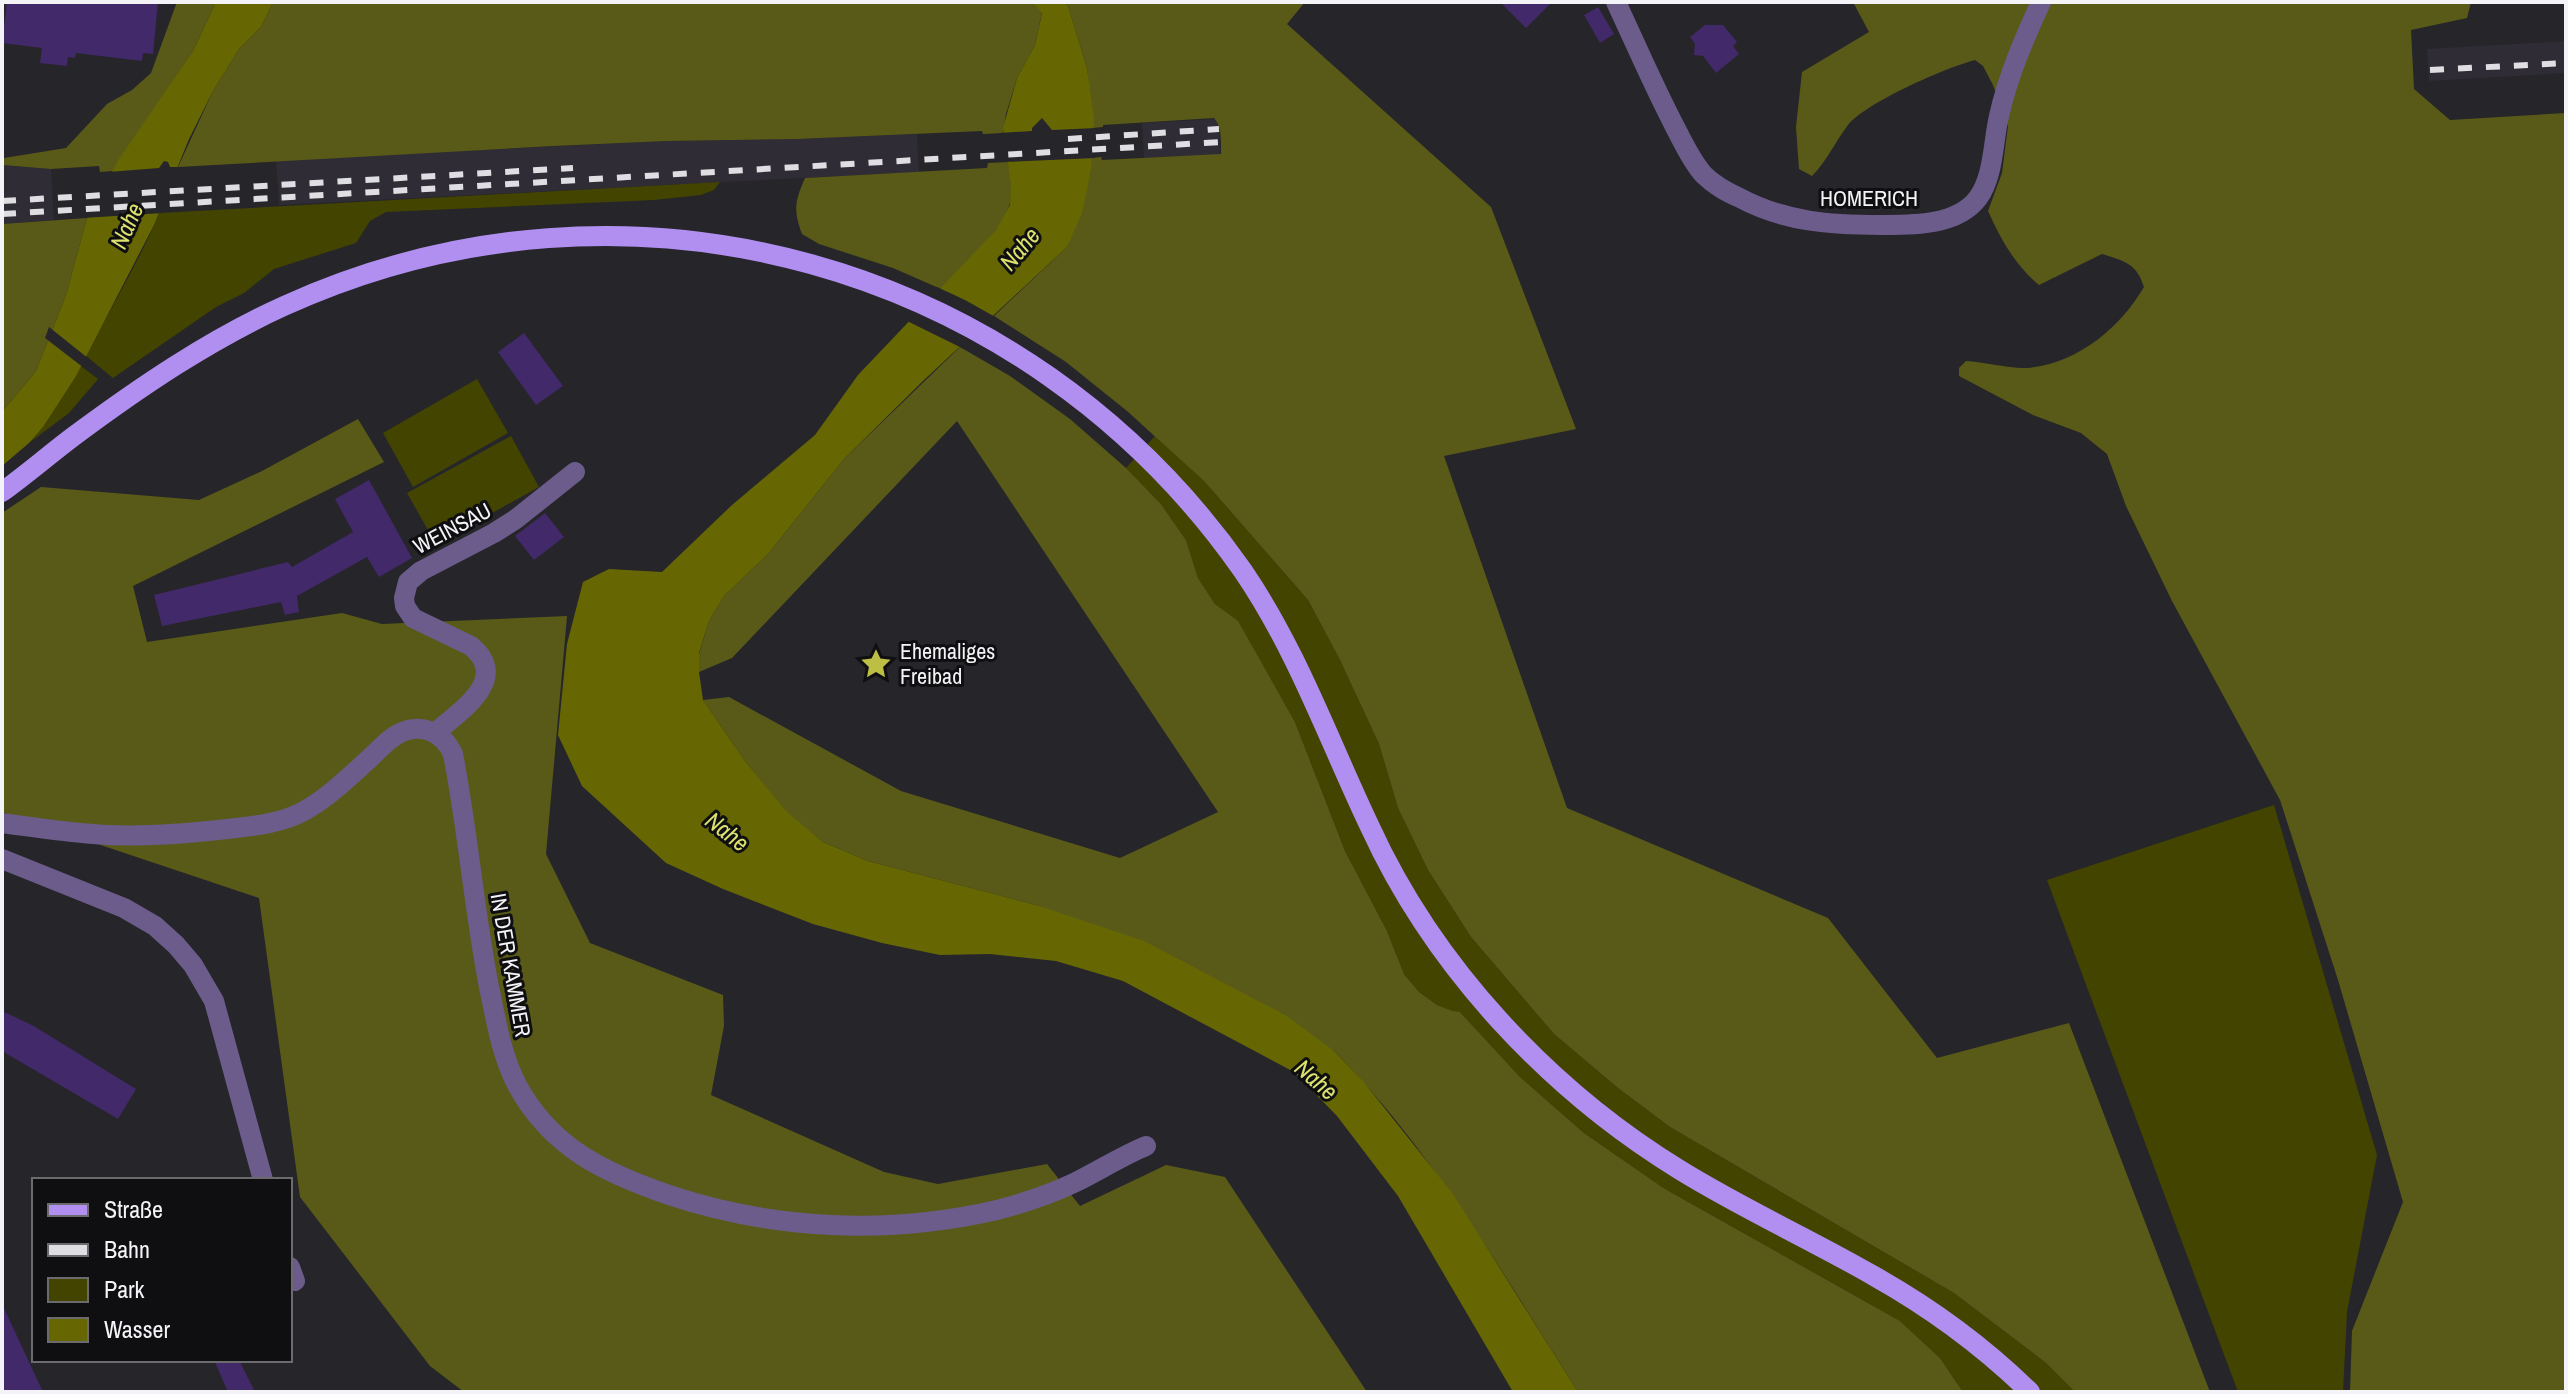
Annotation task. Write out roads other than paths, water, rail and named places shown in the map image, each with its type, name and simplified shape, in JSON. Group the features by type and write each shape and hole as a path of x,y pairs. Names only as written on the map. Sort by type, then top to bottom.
{"main road":[{"path":"2,492 144,386 217,341 295,302 373,271 417,259 507,242 614,235 691,240 813,264 900,294 982,334 1053,379 1083,402 1177,488 1264,604 1316,704 1371,831 1415,909 1467,982 1527,1050 1569,1089 1637,1142 1720,1194 1911,1298 1984,1350 2030,1392"}],"street":[{"name":"HOMERICH","path":"1616,2 1659,96 1703,173 1716,186 1754,206 1806,221 1841,225 1901,225 1941,220 1966,210 1978,197 1990,164 2014,62 2041,2"},
{"name":"WEINSAU","path":"436,732 482,688 485,665 471,646 413,618 404,598 408,582 421,571 516,519 575,472"},
{"path":"2,823 95,834 137,834 194,833 280,821 304,811 331,792 393,736 414,729 436,732"},
{"name":"IN DER KAMMER","path":"436,732 453,754 483,958 500,1044 518,1085 543,1122 560,1139 597,1166 640,1185 728,1211 792,1222 875,1226 958,1218 1038,1198 1076,1183 1146,1146"},
{"path":"2,859 124,908 155,926 193,965 214,1001 262,1178"}],"water":[{"name":"Nahe","path":"216,2 273,2 261,27 239,49 213,91 189,139 154,225 76,376 43,427 2,466 2,412 36,371 66,295 87,218 119,159 193,51"},
{"name":"Nahe","path":"1032,2 1064,2 1068,6 1087,68 1094,119 1091,170 1082,213 1067,247 844,459 768,554 724,596 709,621 699,653 703,700 745,761 786,811 823,842 868,861 1036,905 1144,941 1287,1016 1334,1051 1363,1081 1453,1194 1578,1392 1513,1392 1398,1196 1337,1116 1294,1072 1123,981 1056,961 990,954 940,955 882,943 813,924 666,863 582,786 558,735 567,644 583,582 609,569 662,572 732,505 815,435 858,375 996,230 1010,205 1011,186 1003,128 1017,78 1035,45 1042,13"}],"railway":[{"path":"2430,70 2566,63"},
{"path":"1068,139 1219,129"},
{"path":"2,214 1221,142"},
{"path":"2,201 573,168"}],"place":[{"name":"Ehemaliges Freibad","path":"876,664"}]}
